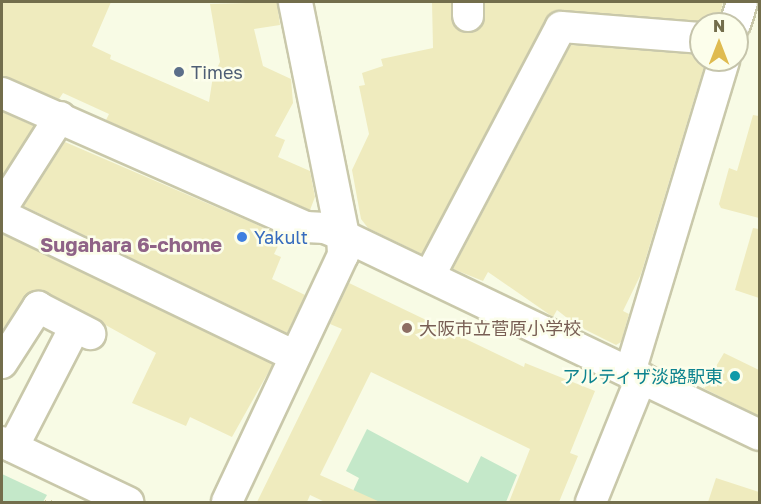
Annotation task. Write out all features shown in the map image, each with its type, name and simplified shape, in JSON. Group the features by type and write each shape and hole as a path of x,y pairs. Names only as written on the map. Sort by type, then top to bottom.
{"street":[{"path":"227,502 343,255 342,236 295,2"},
{"path":"430,275 561,27 689,37"},
{"path":"591,502 636,375 721,72"},
{"path":"2,93 306,227 325,228 430,275 759,435"},
{"path":"2,208 60,117"},
{"path":"2,215 295,356"},
{"path":"2,363 38,307 82,331 7,445 128,502"}],"path":[{"path":"45,502 54,502"}],"green space":[{"path":"367,429 468,483 481,456 517,475 506,502 348,502 359,478 346,471"},
{"path":"2,474 47,495 43,502 2,502"}],"building":[{"path":"2,2 111,2 92,46 111,55 110,59 209,102 213,76 220,62 210,4 277,2 280,25 254,29 263,66 291,79 293,103 275,136 285,140 278,157 310,171 315,197 310,210 106,120 109,114 63,93 59,99 2,76"},
{"path":"432,2 451,2 453,24 467,33 483,24 485,2 723,2 721,12 689,12 689,21 562,10 552,12 422,254 368,228 361,219 352,170 369,134 359,86 365,85 362,73 383,66 381,59 433,48"},
{"path":"571,45 689,54 689,72 702,72 641,274 623,311 629,314 621,342 616,345 576,325 557,310 553,317 488,272 483,281 453,269"},
{"path":"2,112 34,126 2,177"},
{"path":"753,115 759,116 759,218 721,208 719,204 729,168 737,171"},
{"path":"65,142 283,236 274,254 281,257 272,279 305,295 287,333 24,206"},
{"path":"753,228 759,229 759,298 735,290"},
{"path":"2,234 273,364 232,437 190,417 186,426 132,403 156,353 46,292 28,292 2,330"},
{"path":"349,283 524,367 525,363 595,391 570,453 578,456 559,502 509,502 530,449 371,372 320,475 380,502 325,502 310,495 307,502 257,502 342,329 330,324"},
{"name":"アルティザ淡路駅東","path":"724,353 759,370 759,416 703,388"},
{"path":"716,478 759,492 759,502 708,502"}],"place":[{"name":"Times","path":"179,72"},
{"name":"Yakult","path":"242,237"},
{"name":"大阪市立菅原小学校","path":"407,328"},
{"name":"アルティザ淡路駅東","path":"735,376"}],"district":[{"name":"Sugahara 6-chome","path":"131,244"}]}
